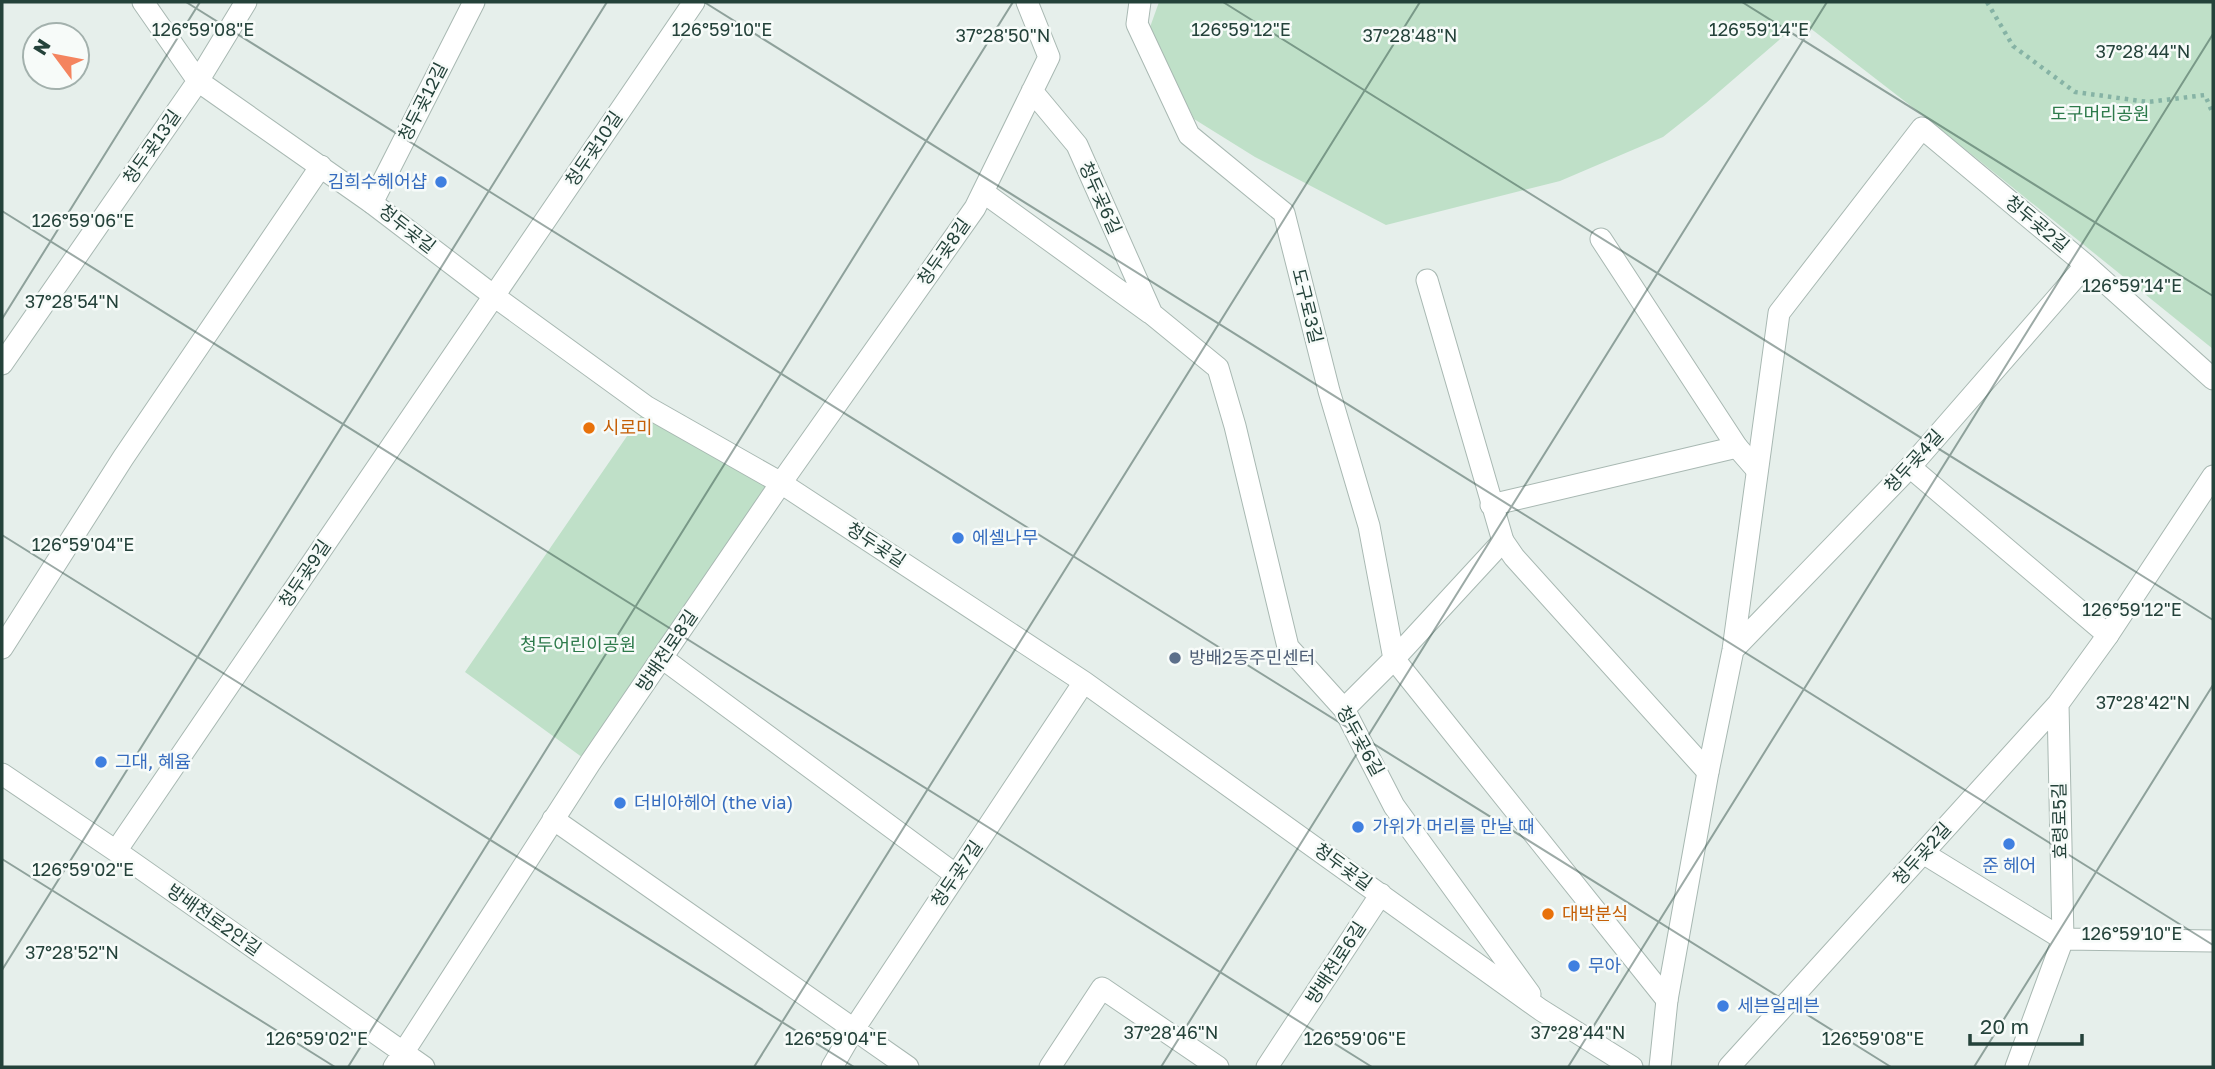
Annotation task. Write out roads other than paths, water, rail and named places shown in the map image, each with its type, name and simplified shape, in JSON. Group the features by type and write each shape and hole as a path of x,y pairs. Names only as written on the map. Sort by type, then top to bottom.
{"street":[{"name":"청두곶길","path":"144,2 198,80 372,203 647,407 781,483 1084,682 1541,1010 1632,1067"},
{"name":"청두곶13길","path":"5,354 198,80 246,2"},
{"name":"청두곶12길","path":"372,203 474,2"},
{"name":"청두곶10길","path":"494,296 694,2"},
{"name":"청두곶8길","path":"781,483 975,208 1049,57 1027,2"},
{"name":"도구로3길","path":"1140,2 1137,24 1189,135 1284,213 1329,391 1369,526 1394,659"},
{"name":"청두곶6길","path":"1032,91 1077,145 1152,314"},
{"name":"청두곶2길","path":"1757,470 1779,313 1922,128 2086,265 2213,379"},
{"path":"2,648 151,416 321,166"},
{"name":"청두곶6길","path":"983,192 1152,314 1218,368 1235,426 1288,646 1345,709 1394,806 1541,1010"},
{"path":"1601,239 1737,447 1757,470 1733,650 1667,1000 1660,1067"},
{"name":"청두곶4길","path":"1733,650 1910,467 2086,265"},
{"path":"1427,280 1503,541 1514,557 1708,772"},
{"name":"청두곶9길","path":"116,851 494,296"},
{"path":"1491,505 1737,447"},
{"path":"1910,467 2108,635"},
{"name":"청두곶2길","path":"1729,1067 2057,704 2108,635 2213,477"},
{"name":"방배천로8길","path":"399,1060 553,819 781,483"},
{"path":"1345,709 1503,541"},
{"path":"662,658 956,875"},
{"path":"1394,659 1667,1000"},
{"name":"청두곶7길","path":"832,1067 854,1029 1084,682"},
{"name":"효령로5길","path":"2016,1067 2063,939 2057,704"},
{"name":"방배천로2안길","path":"2,774 116,851 399,1060 424,1067"},
{"path":"553,819 908,1067"},
{"path":"1923,853 2063,939 2213,941"},
{"name":"방배천로6길","path":"1268,1067 1381,894"},
{"path":"1050,1067 1102,988 1218,1067"}],"place":[{"name":"김희수헤어샵","path":"441,182"},
{"name":"시로미","path":"589,428"},
{"name":"에셀나무","path":"958,538"},
{"name":"방배2동주민센터","path":"1175,658"},
{"name":"그대, 혜윰","path":"101,762"},
{"name":"더비아헤어 (the via)","path":"620,803"},
{"name":"가위가 머리를 만날 때","path":"1358,827"},
{"name":"준 헤어","path":"2009,844"},
{"name":"대박분식","path":"1548,914"},
{"name":"무아","path":"1574,966"},
{"name":"세븐일레븐","path":"1723,1006"}],"park label":[{"name":"도구머리공원","path":"2100,114"},
{"name":"청두어린이공원","path":"578,645"}]}
